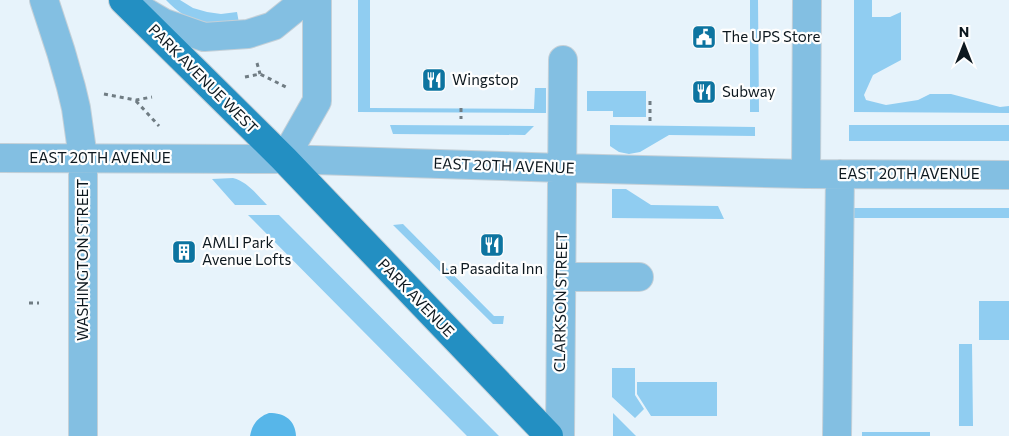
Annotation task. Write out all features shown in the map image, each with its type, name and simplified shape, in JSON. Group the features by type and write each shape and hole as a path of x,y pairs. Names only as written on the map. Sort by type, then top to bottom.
{"main road":[{"name":"PARK AVENUE WEST","path":"123,0 284,159"},
{"name":"PARK AVENUE","path":"284,159 549,436"}],"street":[{"name":"WASHINGTON STREET","path":"44,0 73,94 83,158 83,436"},
{"path":"123,0 164,23 204,37 248,34 273,26 294,9 299,0"},
{"path":"284,159 317,101 318,0"},
{"path":"806,174 807,0"},
{"name":"CLARKSON STREET","path":"560,436 563,60"},
{"name":"EAST 20TH AVENUE","path":"0,158 284,159 806,174 1009,175"},
{"path":"837,436 840,174"},
{"path":"561,277 639,277"}],"path":[{"path":"245,77 260,74 286,87"},
{"path":"97,92 136,100 152,97"},
{"path":"136,100 159,126"},
{"path":"650,101 650,121"},
{"path":"461,108 461,119"},
{"path":"29,303 39,303"}],"shaded area":[{"path":"166,0 180,0 193,8 207,12 221,14 237,12 239,23 215,24 195,21 179,12"},
{"path":"358,0 370,0 370,108 534,109 535,88 546,88 546,113 358,112"},
{"path":"750,0 758,0 759,112 750,112"},
{"path":"854,0 872,0 872,17 890,17 901,12 901,60 873,75 864,95 866,100 886,105 918,100 930,94 951,94 1000,107 1009,106 1009,113 854,112"},
{"path":"587,91 646,91 646,117 613,117 613,111 587,111"},
{"path":"390,125 534,126 525,135 393,134"},
{"path":"610,125 755,127 755,136 669,135 640,152 629,154 619,152 610,146"},
{"path":"849,125 1009,125 1009,141 849,141"},
{"path":"233,178 248,186 267,205 235,205 212,179"},
{"path":"612,189 626,189 651,205 718,206 724,219 612,218"},
{"path":"852,208 1009,208 1009,218 852,218"},
{"path":"248,215 279,215 499,436 467,436"},
{"path":"403,224 494,316 504,316 503,324 493,324 393,225"},
{"path":"979,301 1009,301 1009,340 979,340"},
{"path":"959,344 972,344 973,426 959,426"},
{"path":"612,368 635,368 635,395 644,409 635,418 612,397"},
{"path":"637,382 717,382 717,416 651,416 637,394"},
{"path":"269,413 280,414 288,418 294,426 296,436 250,436 256,422"},
{"path":"613,413 636,436 613,436"},
{"path":"862,432 930,432 930,436 862,436"}],"place":[{"name":"The UPS Store","path":"704,37"},
{"name":"Wingstop","path":"434,80"},
{"name":"Subway","path":"704,92"},
{"name":"La Pasadita Inn","path":"492,245"},
{"name":"AMLI Park Avenue Lofts","path":"184,252"}]}
